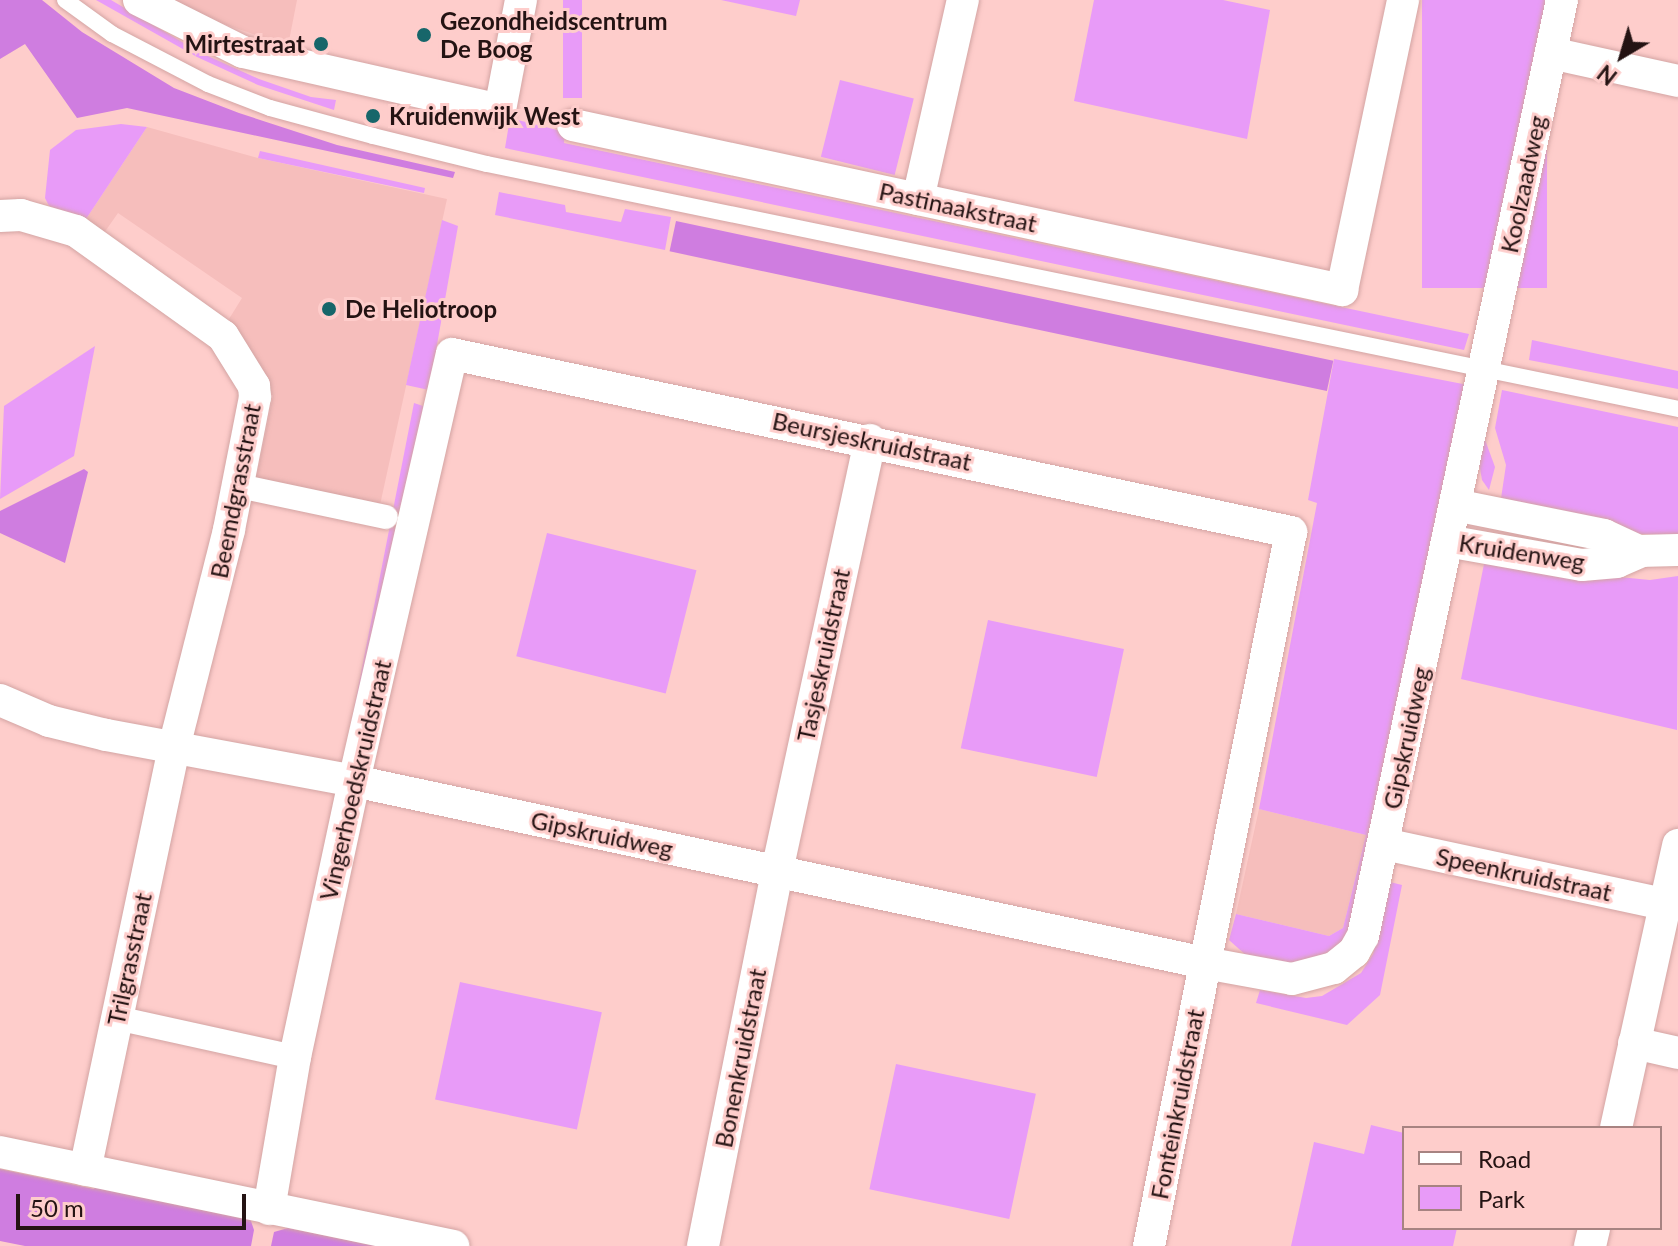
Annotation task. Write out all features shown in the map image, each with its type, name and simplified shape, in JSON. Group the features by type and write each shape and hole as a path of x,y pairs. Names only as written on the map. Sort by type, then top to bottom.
{"street":[{"path":"139,0 243,52 500,110 521,0"},
{"path":"918,199 963,0"},
{"name":"Pastinaakstraat","path":"573,125 1342,290 1403,0"},
{"name":"Koolzaadweg","path":"1483,367 1562,0"},
{"path":"1551,53 1678,81"},
{"name":"Beemdgrasstraat","path":"0,216 21,215 76,231 223,336 254,386 248,488 174,748"},
{"name":"Beursjeskruidstraat","path":"452,354 870,440 1291,532 1205,963"},
{"name":"Vingerhoedskruidstraat","path":"269,1209 295,1057 354,781 452,354"},
{"name":"Gipskruidweg","path":"0,700 49,721 174,748 354,781 1292,979 1334,968 1354,952 1363,936 1483,367"},
{"name":"Tasjeskruidstraat","path":"777,871 870,440"},
{"name":"Beemdgrasstraat","path":"248,488 386,517"},
{"name":"Kruidenweg","path":"1455,505 1604,535 1640,551"},
{"name":"Kruidenweg","path":"1447,541 1582,565 1617,562 1640,551 1678,550"},
{"name":"Trilgrasstraat","path":"85,1170 174,748"},
{"name":"Speenkruidstraat","path":"1384,844 1664,904"},
{"path":"1616,1126 1678,845"},
{"name":"Bonenkruidstraat","path":"703,1246 777,871"},
{"name":"Fonteinkruidstraat","path":"1149,1246 1205,963"},
{"path":"117,1018 295,1057"},
{"path":"1634,1043 1678,1053"},
{"path":"0,1152 453,1246"}],"lane":[{"path":"65,0 112,34 208,84 270,108 373,136 487,164 1678,409"}],"shaded area":[{"path":"0,0 42,0 82,32 174,88 337,145 455,172 453,178 127,108 77,118 25,44 0,59"},
{"path":"173,0 297,0 288,46 206,18"},
{"name":"De Heliotroop","path":"147,127 258,158 447,199 380,505 256,480 273,396 229,319 242,298 118,213 104,233 86,219"},
{"path":"676,221 1333,361 1327,391 670,251"},
{"path":"84,469 88,472 65,563 0,533 0,511"},
{"path":"1259,809 1366,835 1343,928 1329,936 1236,914"},
{"path":"0,1169 94,1189 97,1184 250,1218 254,1230 251,1246 25,1246 0,1241"},
{"path":"288,1228 377,1246 271,1246 274,1232"}],"green space":[{"path":"96,0 111,0 199,52 259,79 311,97 336,100 334,110 258,85 197,57"},
{"path":"563,0 582,0 582,98 563,98"},
{"path":"721,0 800,0 796,16"},
{"path":"1094,0 1223,0 1270,10 1247,139 1074,101"},
{"path":"1422,0 1547,0 1547,288 1422,288"},
{"path":"840,80 914,98 895,175 821,157"},
{"path":"510,118 565,132 564,143 1469,334 1464,350 505,148"},
{"path":"121,124 147,127 86,219 49,206 45,198 50,150 76,130"},
{"path":"260,151 425,188 424,193 258,158"},
{"path":"499,192 565,205 566,212 621,222 625,209 671,217 665,250 495,215"},
{"path":"442,220 458,226 429,390 406,385"},
{"path":"1532,340 1678,371 1678,389 1529,360"},
{"path":"95,346 74,456 0,499 4,406"},
{"path":"1334,359 1468,385 1348,935 1334,951 1309,963 1288,965 1248,957 1229,940 1236,914 1329,936 1343,928 1366,835 1259,809 1317,503 1308,500"},
{"path":"1502,390 1678,427 1678,536 1622,533 1500,505 1506,465 1495,428"},
{"path":"414,403 426,407 350,729"},
{"path":"1484,437 1495,467 1489,490 1482,480 1479,463"},
{"path":"547,533 696,570 666,693 516,656"},
{"path":"1484,564 1650,580 1678,576 1677,730 1461,679"},
{"path":"988,620 1124,649 1097,777 961,748"},
{"path":"1390,882 1402,885 1380,995 1347,1025 1256,1003 1260,990 1306,998 1322,996 1361,973 1373,954"},
{"path":"460,982 602,1012 577,1130 435,1099"},
{"path":"896,1064 1036,1094 1009,1219 869,1189"},
{"path":"1371,1125 1402,1133 1402,1230 1457,1230 1453,1246 1291,1246 1314,1142 1364,1154"}],"place":[{"name":"Gezondheidscentrum De Boog","path":"424,35"},
{"name":"Mirtestraat","path":"321,44"},
{"name":"Kruidenwijk West","path":"373,116"},
{"name":"De Heliotroop","path":"329,309"}]}
